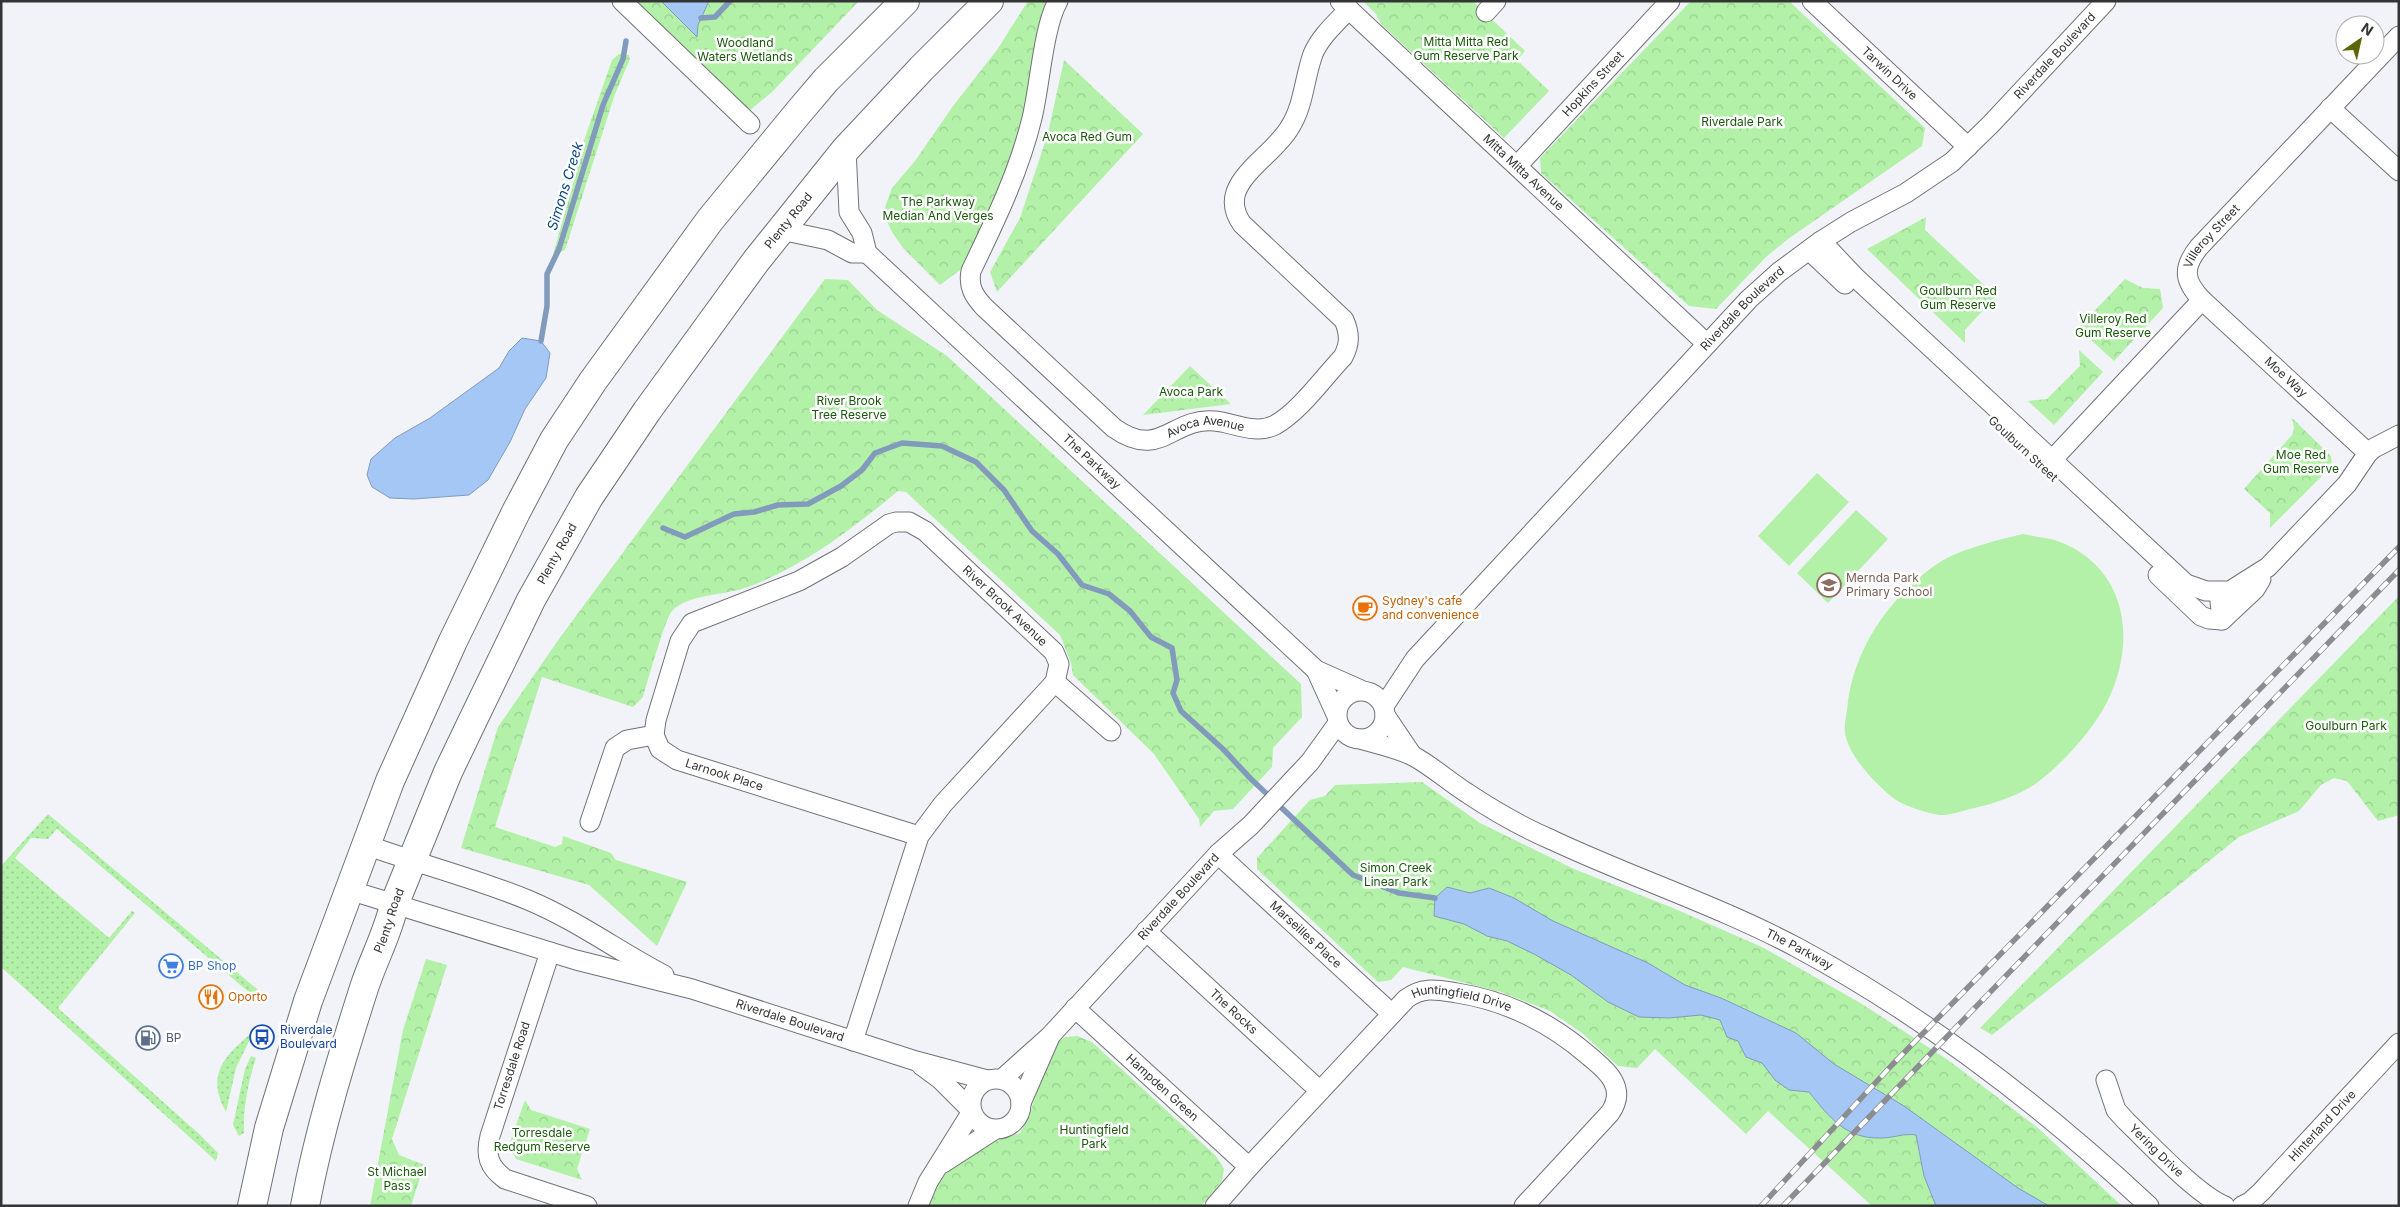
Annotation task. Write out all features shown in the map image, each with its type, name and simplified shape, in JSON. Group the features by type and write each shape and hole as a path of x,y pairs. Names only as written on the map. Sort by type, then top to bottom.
{"highway":[{"path":"252,1206 269,1128 289,1061 329,941 394,772 453,642 516,512 554,440 593,381 710,220 815,93 905,1"},
{"name":"Plenty Road","path":"305,1206 314,1159 340,1064 366,984 391,920 394,905 413,862 428,820 471,724 531,600 589,497 653,403 781,230 846,149 921,69 989,1"}],"street":[{"path":"622,1 750,124"},
{"name":"Avoca Avenue","path":"1058,1 1050,23 1032,118 1018,165 1003,204 971,271 969,281 976,298 984,307 1114,428 1138,441 1150,441 1194,424 1212,421 1253,429 1274,426 1296,408 1343,357 1347,349 1350,337 1344,320 1242,224 1238,218 1234,202 1240,185 1290,127 1304,96 1313,55 1344,5"},
{"name":"Hopkins Street","path":"1517,166 1670,1"},
{"name":"Tarwin Drive","path":"1812,1 1968,146"},
{"name":"Riverdale Boulevard","path":"1375,701 1756,293 1815,245 1851,222 1906,192 1952,162 2106,1"},
{"name":"Mitta Mitta Avenue","path":"1344,5 1707,344"},
{"name":"Villeroy Street","path":"2202,300 2192,289 2188,281 2187,271 2193,255 2397,33"},
{"path":"2330,108 2399,171"},
{"name":"The Parkway","path":"846,149 848,212 862,233 867,252 1316,670 1375,701 1412,755"},
{"path":"781,230 828,240 852,253 867,252"},
{"name":"Goulburn Street","path":"1815,245 1856,278 2186,584 2193,588 2219,592 2239,587 2268,568 2347,484 2363,464 2368,454 2374,448 2399,435"},
{"name":"Goulburn Street","path":"1815,245 2201,616 2222,620"},
{"path":"2052,460 2202,300"},
{"name":"Moe Way","path":"2202,300 2368,454"},
{"name":"River Brook Avenue","path":"654,735 658,712 680,641 692,623 799,581 821,570 879,530 896,522 909,522 925,531 1049,646 1054,652 1058,664 1055,682"},
{"path":"2222,620 2254,588 2268,568"},
{"path":"2219,592 2222,620"},
{"name":"The Parkway","path":"1316,670 1337,719"},
{"path":"854,1041 919,836 943,804 1055,682 1111,731"},
{"path":"1354,691 1375,701 1380,730 1368,738 1356,738 1341,729 1337,719 1341,700 1354,691"},
{"name":"Riverdale Boulevard","path":"349,890 550,952 692,990 916,1061 994,1080 1050,1036 1218,854 1251,825 1310,762 1337,719"},
{"path":"590,822 615,748 627,740 654,735"},
{"name":"Larnook Place","path":"654,735 660,749 677,760 919,836"},
{"name":"Riverdale Boulevard","path":"1310,762 1356,738"},
{"name":"The Parkway","path":"1356,738 1412,755 1465,792 1512,820 1603,863 1687,896 1741,920 1798,948 1890,1001 1960,1048 2016,1090 2062,1127 2149,1206"},
{"name":"Riverdale Boulevard","path":"366,845 528,900 585,928 635,960 692,990"},
{"name":"Marseilles Place","path":"1218,854 1392,1014"},
{"name":"The Rocks","path":"1146,931 1320,1091"},
{"name":"Torresdale Road","path":"550,952 490,1136 487,1156 495,1171 505,1179 587,1206"},
{"name":"Huntingfield Drive","path":"1215,1206 1392,1014 1410,996 1424,990 1451,992 1498,1002 1547,1024 1584,1051 1609,1074 1613,1081 1617,1095 1612,1110 1524,1206"},
{"name":"Hampden Green","path":"1075,1008 1249,1167"},
{"name":"Riverdale Boulevard","path":"1021,1103 1050,1036"},
{"name":"Hinterland Drive","path":"2242,1206 2250,1202 2261,1192 2399,1043"},
{"name":"Riverdale Boulevard","path":"916,1061 940,1079 971,1111"},
{"path":"918,1206 928,1182 971,1111 972,1095 975,1089 994,1080 1015,1088 1021,1103 1017,1119 1003,1129 994,1130 981,1126 971,1111"},
{"name":"Yering Drive","path":"2106,1080 2116,1110 2126,1121 2198,1188 2217,1203 2225,1206"},
{"path":"938,1166 994,1130"}],"green space":[{"name":"Woodland Waters Wetlands","path":"623,1 859,1 772,92 743,116"},
{"name":"The Parkway Median And Verges","path":"1028,1 1047,1 1025,114 1013,156 977,241 960,270 940,285 903,248 885,217 885,207 892,188 915,161 953,106 997,50"},
{"name":"Mitta Mitta Red Gum Reserve Park","path":"1363,1 1474,2 1525,51 1517,60 1549,91 1504,138 1381,24 1376,14"},
{"name":"Riverdale Park","path":"1691,1 1789,1 1925,128 1922,146 1788,239 1766,257 1716,309 1689,306 1541,173 1540,158"},
{"path":"619,54 629,55 630,59 615,94 565,250 553,255 576,173 576,159 612,60"},
{"name":"Avoca Red Gum","path":"1064,60 1143,134 997,292 990,272 1020,218 1048,133"},
{"name":"Goulburn Red Gum Reserve","path":"1926,217 1925,230 1996,296 1965,330 1965,343 1867,249"},
{"name":"River Brook Tree Reserve","path":"825,279 848,280 877,310 947,356 1301,684 1302,717 1273,748 1272,767 1233,809 1214,811 1200,827 1199,819 1154,754 1073,675 1071,663 1060,635 906,492 898,491 845,533 789,568 748,587 698,598 679,605 669,616 643,697 633,707 542,677 495,827 555,847 562,844 563,836 611,853 616,860 687,882 657,946 589,885 461,848 498,727 559,639"},
{"name":"Villeroy Red Gum Reserve","path":"2125,279 2143,288 2160,289 2163,308 2114,361 2078,328"},
{"path":"2079,350 2103,372 2054,425 2028,401 2047,399 2080,366"},
{"name":"Avoca Park","path":"1190,366 1231,404 1143,415"},
{"name":"Moe Red Gum Reserve","path":"2292,418 2331,456 2332,466 2270,528 2270,513 2244,489 2292,435 2294,428"},
{"path":"1817,473 1849,502 1789,566 1758,536"},
{"path":"1856,510 1888,539 1828,603 1797,573"},
{"path":"2023,534 2060,542 2086,556 2102,572 2114,591 2121,611 2123,633 2122,656 2117,678 2108,700 2087,733 2068,755 2031,787 1996,802 1945,815 1927,812 1906,805 1896,800 1872,779 1851,751 1847,741 1845,727 1850,689 1864,648 1887,611 1901,595 1934,566 1965,550"},
{"name":"Goulburn Park","path":"2399,596 2399,815 2378,821 2347,781 2334,778 2321,785 2299,811 2239,837 1992,1035 1980,1028"},
{"name":"Simon Creek Linear Park","path":"1422,782 1480,823 1574,869 1673,908 1764,948 1862,1004 1948,1060 2038,1128 2122,1206 1872,1206 1768,1111 1746,1134 1655,1049 1637,1068 1618,1066 1582,1033 1550,1011 1501,992 1403,967 1391,980 1378,982 1257,869 1257,858 1310,800 1325,796 1335,785"},
{"path":"48,814 263,994 261,1000 251,994 57,829 48,839 31,838 15,858 109,938 132,911 135,913 58,1008 198,1133 218,1153 216,1161 1,967 1,866"},
{"name":"St Michael Pass","path":"426,959 447,965 392,1139 399,1155 424,1165 411,1206 370,1206 403,1030"},
{"path":"254,1031 236,1068 226,1112 217,1087 221,1066 234,1048"},
{"name":"Huntingfield Park","path":"1077,1036 1092,1042 1216,1156 1224,1169 1222,1181 1201,1206 928,1206 943,1177 958,1161 986,1144 1020,1133 1029,1116 1054,1044 1065,1037"},
{"path":"251,1056 256,1058 247,1095 244,1133 239,1136 233,1125 245,1069"},
{"name":"Torresdale Redgum Reserve","path":"525,1100 531,1110 590,1129 577,1169 582,1180 516,1159 509,1145"}],"water":[{"path":"661,1 709,1 698,25 697,37"},
{"path":"522,338 541,341 550,353 546,378 525,409 510,442 488,480 469,495 414,499 390,498 372,487 367,475 371,459 395,438 430,418 499,368 509,351"},
{"path":"1447,887 1470,893 1489,888 1514,898 1553,921 1648,963 1685,985 1721,998 1796,1033 1834,1064 1904,1106 2018,1188 2049,1206 1936,1206 1924,1176 1916,1135 1886,1138 1869,1137 1848,1131 1824,1110 1809,1092 1789,1090 1775,1080 1762,1063 1746,1057 1738,1041 1727,1037 1720,1020 1701,1015 1669,1018 1639,1017 1608,1002 1571,975 1534,954 1507,941 1487,936 1464,924 1434,916 1435,898"}],"waterway":[{"path":"701,18 715,17 730,1"},
{"name":"Simons Creek","path":"541,341 547,306 547,274 559,249 603,105 623,59 626,41"},
{"path":"663,528 685,537 734,514 754,512 778,505 808,504 841,486 862,470 875,453 902,443 942,446 976,462 1004,490 1032,531 1058,554 1082,585 1109,594 1130,611 1151,637 1172,648 1177,680 1173,693 1181,711 1223,749 1251,779 1353,875 1399,893 1435,898"}],"railway":[{"path":"1761,1206 1892,1065 2399,547"},
{"path":"1783,1206 2399,570"}],"place":[{"name":"Mernda Park Primary School","path":"1829,585"},
{"name":"Sydney's cafe and convenience","path":"1365,608"},
{"name":"BP Shop","path":"171,966"},
{"name":"Oporto","path":"211,997"},
{"name":"Riverdale Boulevard","path":"262,1037"},
{"name":"BP","path":"148,1038"}]}
